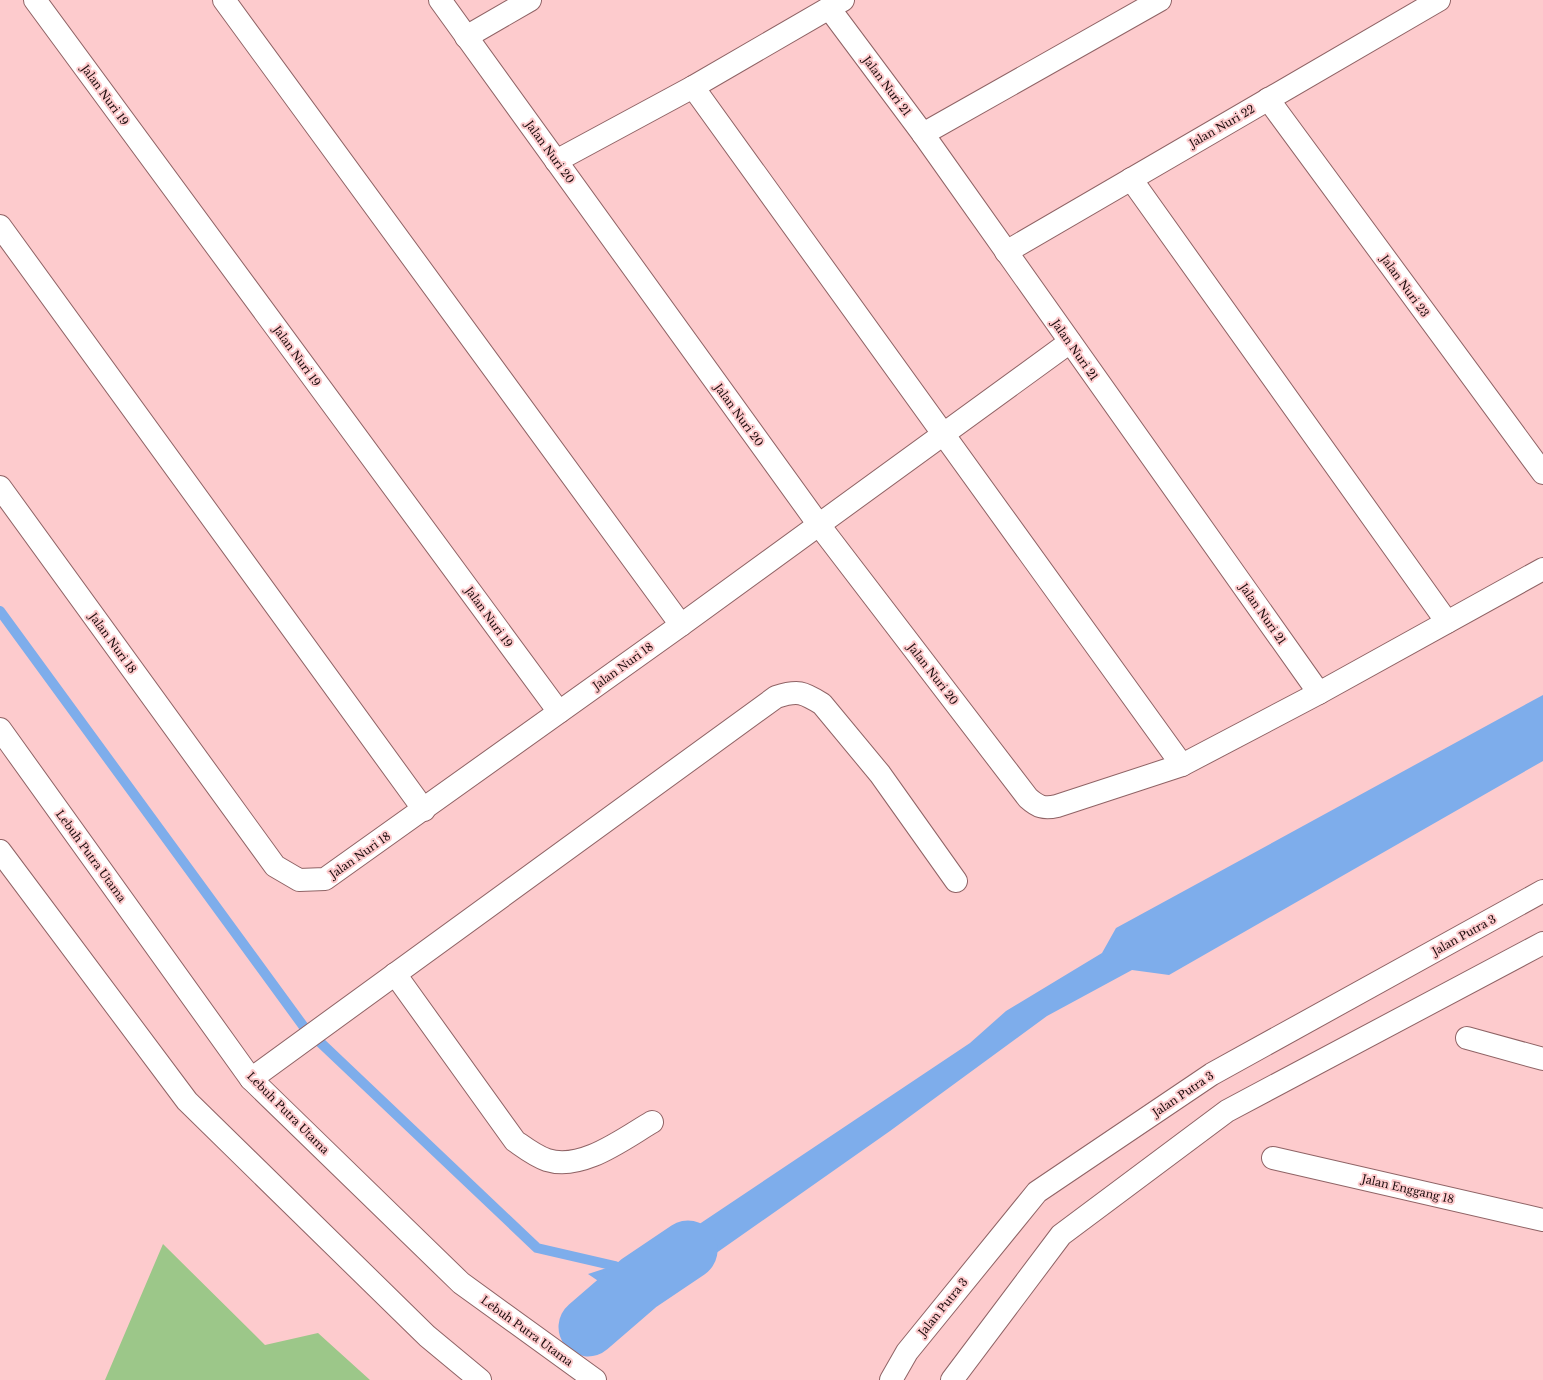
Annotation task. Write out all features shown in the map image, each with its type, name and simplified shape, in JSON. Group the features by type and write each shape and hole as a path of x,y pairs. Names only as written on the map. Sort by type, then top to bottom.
{"street":[{"name":"Jalan Nuri 19","path":"35,0 559,712"},
{"path":"224,0 681,625"},
{"name":"Jalan Nuri 20","path":"440,0 819,525 1028,798 1036,805 1047,808 1057,806 1182,765 1319,693 1543,569"},
{"path":"466,37 530,0"},
{"path":"923,134 1160,0"},
{"name":"Jalan Nuri 22","path":"1006,252 1431,2"},
{"path":"556,161 693,87 836,4"},
{"name":"Jalan Nuri 21","path":"836,4 923,134 1319,693"},
{"path":"693,87 1182,765"},
{"name":"Jalan Nuri 23","path":"1268,99 1543,474"},
{"path":"1131,179 1447,622"},
{"path":"0,226 424,810"},
{"name":"Jalan Nuri 18","path":"0,487 275,866 298,880 325,879 424,810 681,625 1070,342"},
{"path":"251,1078 297,1047 776,697 793,691 809,696 822,704 880,774 956,881"},
{"name":"Lebuh Putra Utama","path":"0,729 251,1078 461,1283 595,1380"},
{"path":"0,851 187,1101 427,1336 480,1380"},
{"name":"Jalan Putra 3","path":"891,1380 907,1352 1037,1192 1212,1074 1543,891"},
{"path":"952,1380 1061,1235 1221,1116 1543,943"},
{"path":"395,974 515,1141 531,1153 548,1160 576,1161 605,1150 652,1122"},
{"path":"1467,1038 1543,1058"},
{"name":"Jalan Enggang 18","path":"1273,1158 1543,1220"}],"green space":[{"path":"163,1244 265,1345 318,1333 370,1380 105,1380"}],"water":[{"path":"1543,695 1543,761 1169,975 1132,970 1047,1016 890,1131 638,1308 588,1274 659,1251 970,1043 1006,1011 1102,953 1116,928"}],"waterway":[{"path":"0,611 304,1027 537,1248 615,1266 626,1274"},
{"path":"588,1327 639,1283 688,1250"}]}
